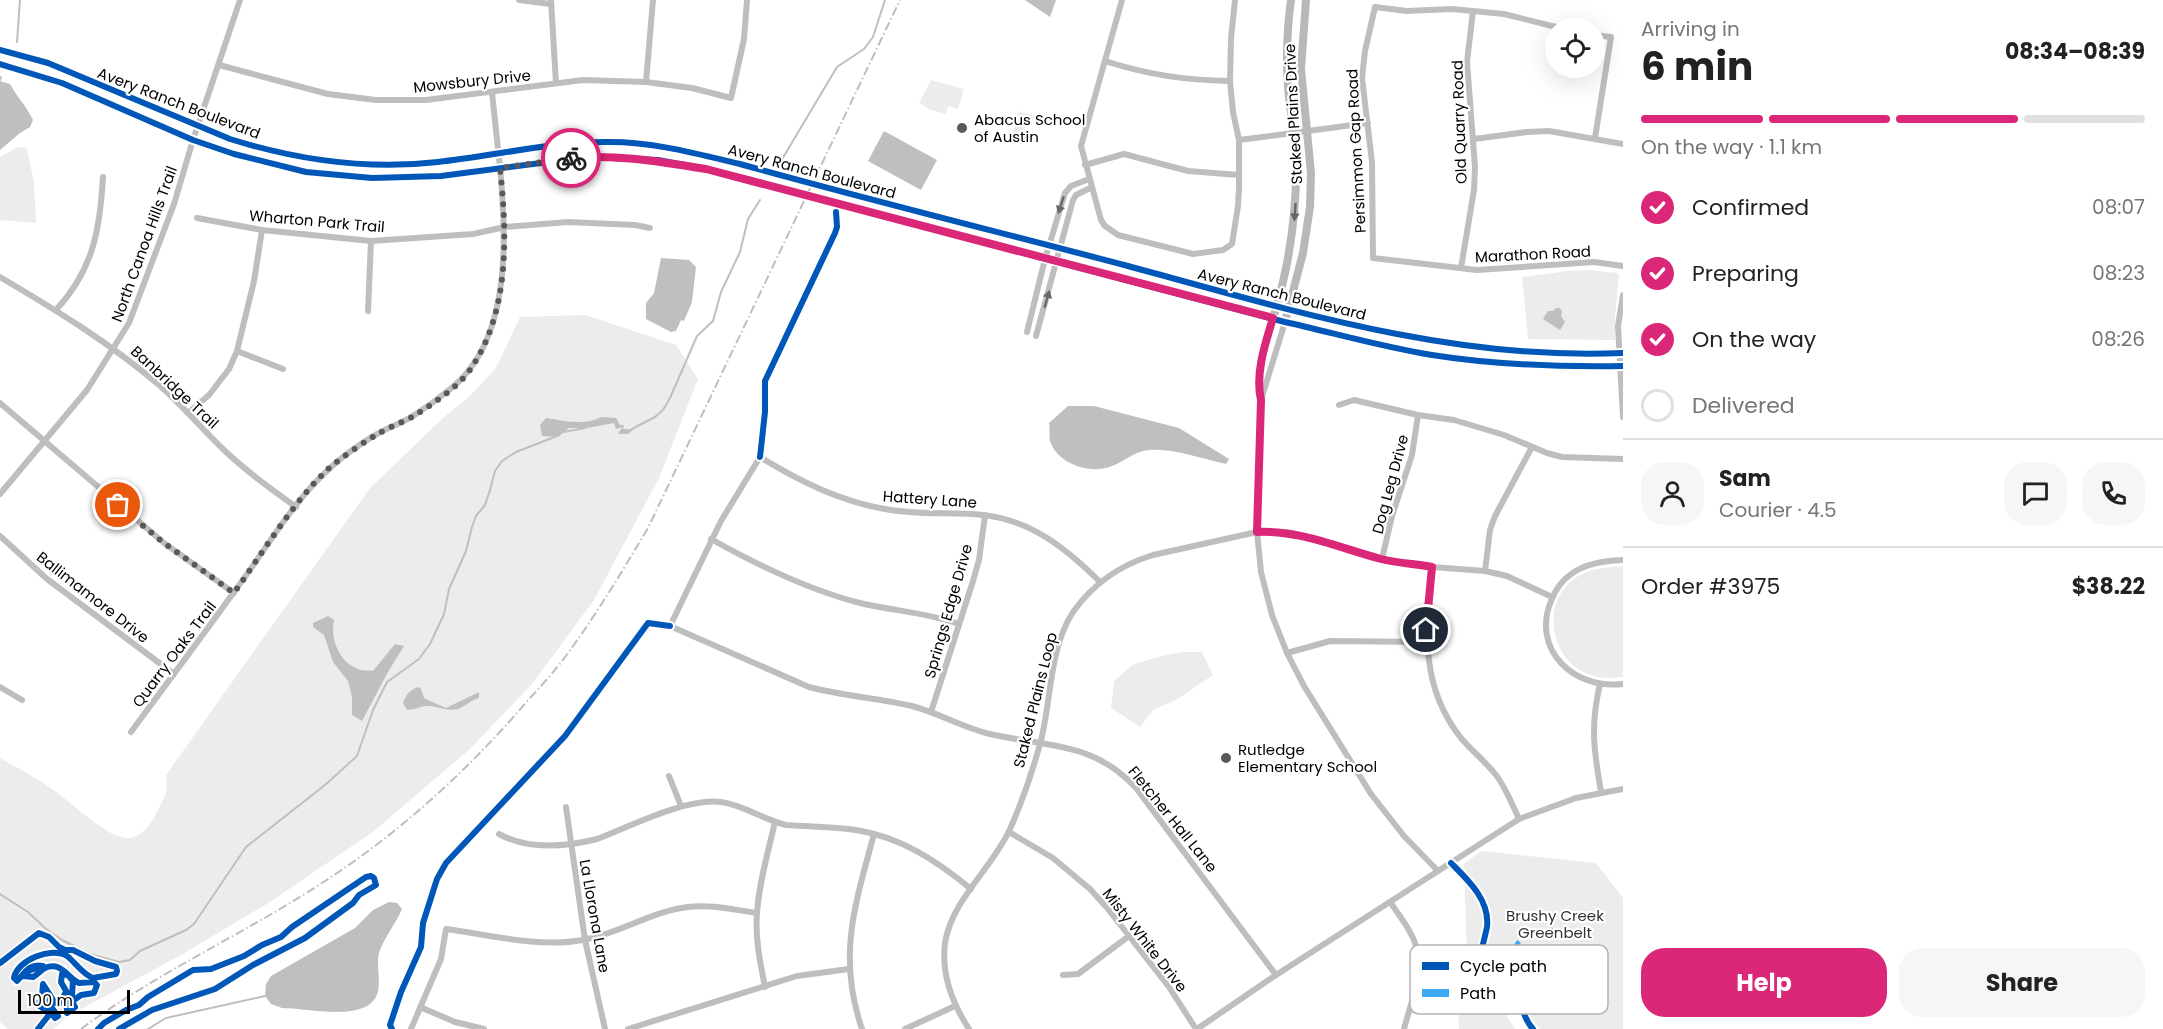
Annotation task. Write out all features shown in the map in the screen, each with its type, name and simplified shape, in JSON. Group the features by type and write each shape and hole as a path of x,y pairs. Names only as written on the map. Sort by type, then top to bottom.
{"main road":[{"name":"Staked Plains Drive","path":"1273,318 1290,254 1295,214 1296,157 1288,88 1287,53 1291,0"},
{"name":"Staked Plains Drive","path":"1285,322 1304,253 1310,207 1311,173 1301,69 1306,0"},
{"name":"Avery Ranch Boulevard","path":"0,50 48,63 197,127 258,148 331,161 404,165 610,142 669,148 740,164 1288,309 1392,334 1471,347 1526,352 1621,353"},
{"name":"Avery Ranch Boulevard","path":"0,64 62,83 193,140 271,164 338,176 372,178 433,176 588,157 658,160 706,169 1378,345 1476,361 1561,367 1621,366"}],"street":[{"name":"North Canoa Hills Trail","path":"0,494 87,390 129,324 174,204 239,0"},
{"path":"519,0 551,2 556,83"},
{"path":"646,82 653,0"},
{"name":"Mowsbury Drive","path":"219,65 328,94 375,100 426,100 584,80 646,82 692,88 731,98 744,39 747,0"},
{"path":"1122,0 1081,146 1085,165 1101,220 1111,231 1192,254 1223,250 1232,244 1238,206 1239,175 1239,140 1230,81 1235,0"},
{"name":"Persimmon Gap Road","path":"1373,258 1372,162 1362,78 1375,8 1473,11"},
{"path":"1473,11 1504,14 1545,24"},
{"name":"Old Quarry Road","path":"1461,268 1474,190 1474,139 1467,62 1473,11"},
{"path":"1605,36 1611,37 1605,75"},
{"path":"1105,61 1144,73 1173,78 1230,81"},
{"path":"1595,138 1605,78"},
{"name":"Quarry Oaks Trail","path":"131,732 296,507 328,469 376,434 415,415 452,389 472,369 484,345 496,310 503,269 505,227 492,92"},
{"path":"1239,140 1368,123"},
{"path":"1474,139 1549,131 1623,144"},
{"path":"1085,165 1124,154 1188,171 1239,175"},
{"path":"56,310 68,297 96,240 101,213 103,177"},
{"path":"1028,332 1045,259 1065,194 1071,186 1089,179"},
{"path":"1036,336 1073,200 1076,195 1092,187"},
{"name":"Wharton Park Trail","path":"198,218 262,230 371,241 472,234 505,227 568,222 635,225 650,228"},
{"path":"188,412 209,395 230,369 237,351 254,281 262,230"},
{"path":"368,311 371,241"},
{"name":"Marathon Road","path":"1373,258 1501,270 1594,262 1623,266"},
{"name":"Banbridge Trail","path":"0,277 115,348 161,386 232,457 266,486 296,507"},
{"path":"1623,295 1618,326 1623,417"},
{"name":"Staked Plains Drive","path":"1261,399 1258,388 1260,370 1273,318"},
{"name":"Staked Plains Drive","path":"1285,322 1261,399 1257,532 1259,557 1272,615 1287,653 1304,686 1371,794 1396,827 1438,871"},
{"path":"237,351 283,369"},
{"path":"1339,405 1354,400 1418,415 1454,420 1504,435 1562,457 1623,459"},
{"path":"0,403 164,543 234,593"},
{"name":"Dog Leg Drive","path":"1382,559 1392,516 1412,455 1418,415"},
{"path":"1485,571 1490,530 1495,516 1532,447"},
{"name":"Hattery Lane","path":"669,626 711,539 760,457 821,490 867,505 913,512 985,515 1016,523 1050,539 1066,550 1100,582"},
{"name":"Springs Edge Drive","path":"931,712 979,560 985,515"},
{"name":"Staked Plains Loop","path":"969,1029 955,1006 946,974 945,946 952,919 1009,832 1040,743 1062,636 1073,613 1100,582 1123,567 1144,558 1257,532 1277,531 1382,559 1432,567 1485,571 1507,576 1552,597"},
{"name":"Ballimamore Drive","path":"0,536 47,579 174,674"},
{"path":"711,539 761,566 840,597 886,608 934,615 959,624"},
{"path":"1623,560 1592,564 1564,580 1552,597 1546,629 1552,649 1568,670 1587,681 1599,684 1623,684"},
{"path":"1432,567 1426,642 1432,677 1444,711 1462,738 1502,784 1519,819"},
{"name":"Fletcher Hall Lane","path":"669,626 809,687 831,693 897,703 931,712 973,730 1094,756 1108,763 1136,788 1276,975"},
{"path":"1287,653 1330,642 1426,642"},
{"path":"1599,684 1593,738 1601,792"},
{"path":"0,687 22,700"},
{"path":"669,776 681,806"},
{"path":"1196,1029 1519,819 1555,805 1601,792 1623,789"},
{"path":"499,834 514,842 525,844 571,843 597,839 681,806 704,801 722,802 741,807 775,822 797,826 857,830 874,834 929,857 971,889"},
{"name":"La Llorona Lane","path":"566,807 585,940 605,1029"},
{"path":"765,987 758,952 757,913 760,886 775,822"},
{"name":"Misty White Drive","path":"1009,832 1053,858 1096,895 1168,987 1196,1029"},
{"path":"862,1029 852,991 849,952 853,914 874,834"},
{"path":"1391,903 1416,945"},
{"path":"411,1029 441,959 447,929 553,943 585,940 686,907 701,906 757,913"},
{"path":"1063,975 1078,974 1129,936"},
{"path":"628,1029 797,976 849,969"},
{"path":"1404,1029 1410,1005"},
{"path":"905,1029 955,1006"},
{"path":"420,1007 455,1022 484,1029"}],"green space":[{"path":"931,80 964,89 958,109 948,106 946,114 931,110 919,103"},
{"path":"1018,111 1034,116 1034,118 1018,135 1013,133"},
{"path":"18,147 27,148 34,183 36,223 0,220 0,157"},
{"path":"1589,270 1618,273 1619,275 1615,340 1528,339 1522,277"},
{"path":"585,315 676,345 698,379 659,478 594,600 532,684 469,750 374,831 270,902 181,955 68,1016 53,1029 8,1029 0,1022 0,758 46,785 113,834 127,838 142,832 153,819 165,795 166,775 370,488 444,417 469,397 496,368 520,317"},
{"path":"1623,566 1623,677 1607,678 1591,675 1576,668 1565,656 1557,642 1554,611 1559,597 1568,584 1582,574 1607,567"},
{"path":"1182,652 1202,652 1213,675 1176,700 1153,710 1140,727 1111,708 1114,681 1132,665"},
{"name":"Brushy Creek Greenbelt","path":"1481,851 1596,863 1623,898 1623,1029 1540,1029 1529,1014 1608,1014 1608,945 1467,945 1464,864"},
{"path":"1458,1014 1506,1014 1515,1029 1459,1029"}],"shaded area":[{"path":"1025,0 1056,0 1050,17"},
{"path":"0,81 10,84 33,120 30,127 0,150"},
{"path":"884,131 937,160 921,190 868,161"},
{"path":"661,258 689,260 696,267 692,302 684,321 681,320 676,331 671,332 646,319 646,303 654,293"},
{"path":"1560,308 1565,322 1560,330 1543,319 1548,311"},
{"path":"1068,406 1094,406 1179,428 1229,459 1226,464 1178,452 1149,450 1139,452 1104,468 1076,466 1060,456 1050,441 1049,423"},
{"path":"601,417 616,418 620,425 624,425 623,429 634,429 628,434 618,434 622,427 616,429 614,423 587,428 569,428 558,437 542,436 540,425 546,418 581,422"},
{"path":"328,616 334,620 333,634 337,649 351,666 358,669 373,671 395,644 404,646 362,721 352,715 352,697 348,681 333,662 324,635 313,627 313,623"},
{"path":"418,687 424,698 446,708 479,692 479,698 458,709 449,710 425,706 407,710 403,703 404,700"},
{"path":"389,902 397,903 402,909 380,950 379,986 373,1001 364,1008 337,1012 282,1008 271,1004 265,996 266,984 271,976 355,928 373,910"}],"waterway":[{"path":"17,42 20,0"},
{"path":"781,161 837,67 864,49 873,37 885,0"},
{"path":"632,429 655,417 663,410 670,398 697,336 713,321 721,292 740,252 748,219 760,200"},
{"path":"564,432 585,428"},
{"path":"0,894 28,912 62,940 90,954 119,962 130,960 140,951 194,924 246,847 325,785 357,756 373,710 387,682 419,659 430,644 444,614 449,589 466,551 476,516 485,505 495,471 502,461 516,452 557,436"},
{"path":"148,1029 166,1018 265,996"}],"railway":[{"path":"81,1029 139,990 292,902 377,844 454,779 501,731 557,667 596,612 648,528 900,0"}],"marked path":[{"path":"1516,945 1525,936 1532,933 1553,930"}],"cycle path":[{"path":"0,50 48,63 230,139 307,158 385,165 438,162 589,142 659,146 740,164 1311,315 1372,329 1434,341 1497,349 1560,353 1623,353"},
{"path":"0,64 62,83 193,140 234,154 306,172 372,178 441,176 588,157 658,160 706,169 1285,322 1395,348 1432,355 1503,363 1623,366"},
{"path":"760,457 765,412 765,381 835,233 836,212"},
{"path":"392,1029 390,1025 401,992 421,947 423,923 437,879 446,863 565,736 648,623 670,626"},
{"path":"1451,863 1476,891 1485,908 1487,927 1483,945"},
{"path":"98,1029 104,1023 139,1005 148,997 193,970 211,969 244,956 281,937 292,927 366,877 374,878 376,885 359,895 353,903 305,938 253,965 215,989 152,1010 119,1029"},
{"path":"0,963 39,933 49,937 65,950 73,950 95,961 116,967 116,974 93,978 61,953 44,954 28,960 17,971 14,978 17,981 27,970 38,965 43,966 23,976 33,977 51,966 60,968 79,983 94,982 97,985 94,993 81,995 74,1000 73,981 68,975 62,974 61,982 75,1007 67,1013 66,992 60,1003 55,1003 43,984 42,995 58,1016 55,1018 44,1003 38,1003 49,1015 38,1029"},
{"path":"1525,1014 1533,1029"}],"way so far":[{"path":"118,505 164,543 234,593 296,507 328,469 376,434 415,415 452,389 472,369 484,345 496,310 503,269 505,227 500,168 571,158"}],"place":[{"name":"Abacus School of Austin","path":"962,128"},
{"name":"Rutledge Elementary School","path":"1226,758"}],"route":[{"path":"571,158 620,157 658,160 706,169 1273,318 1260,370 1258,388 1261,400 1257,532 1277,531 1295,534 1382,559 1432,567 1426,630"}]}
